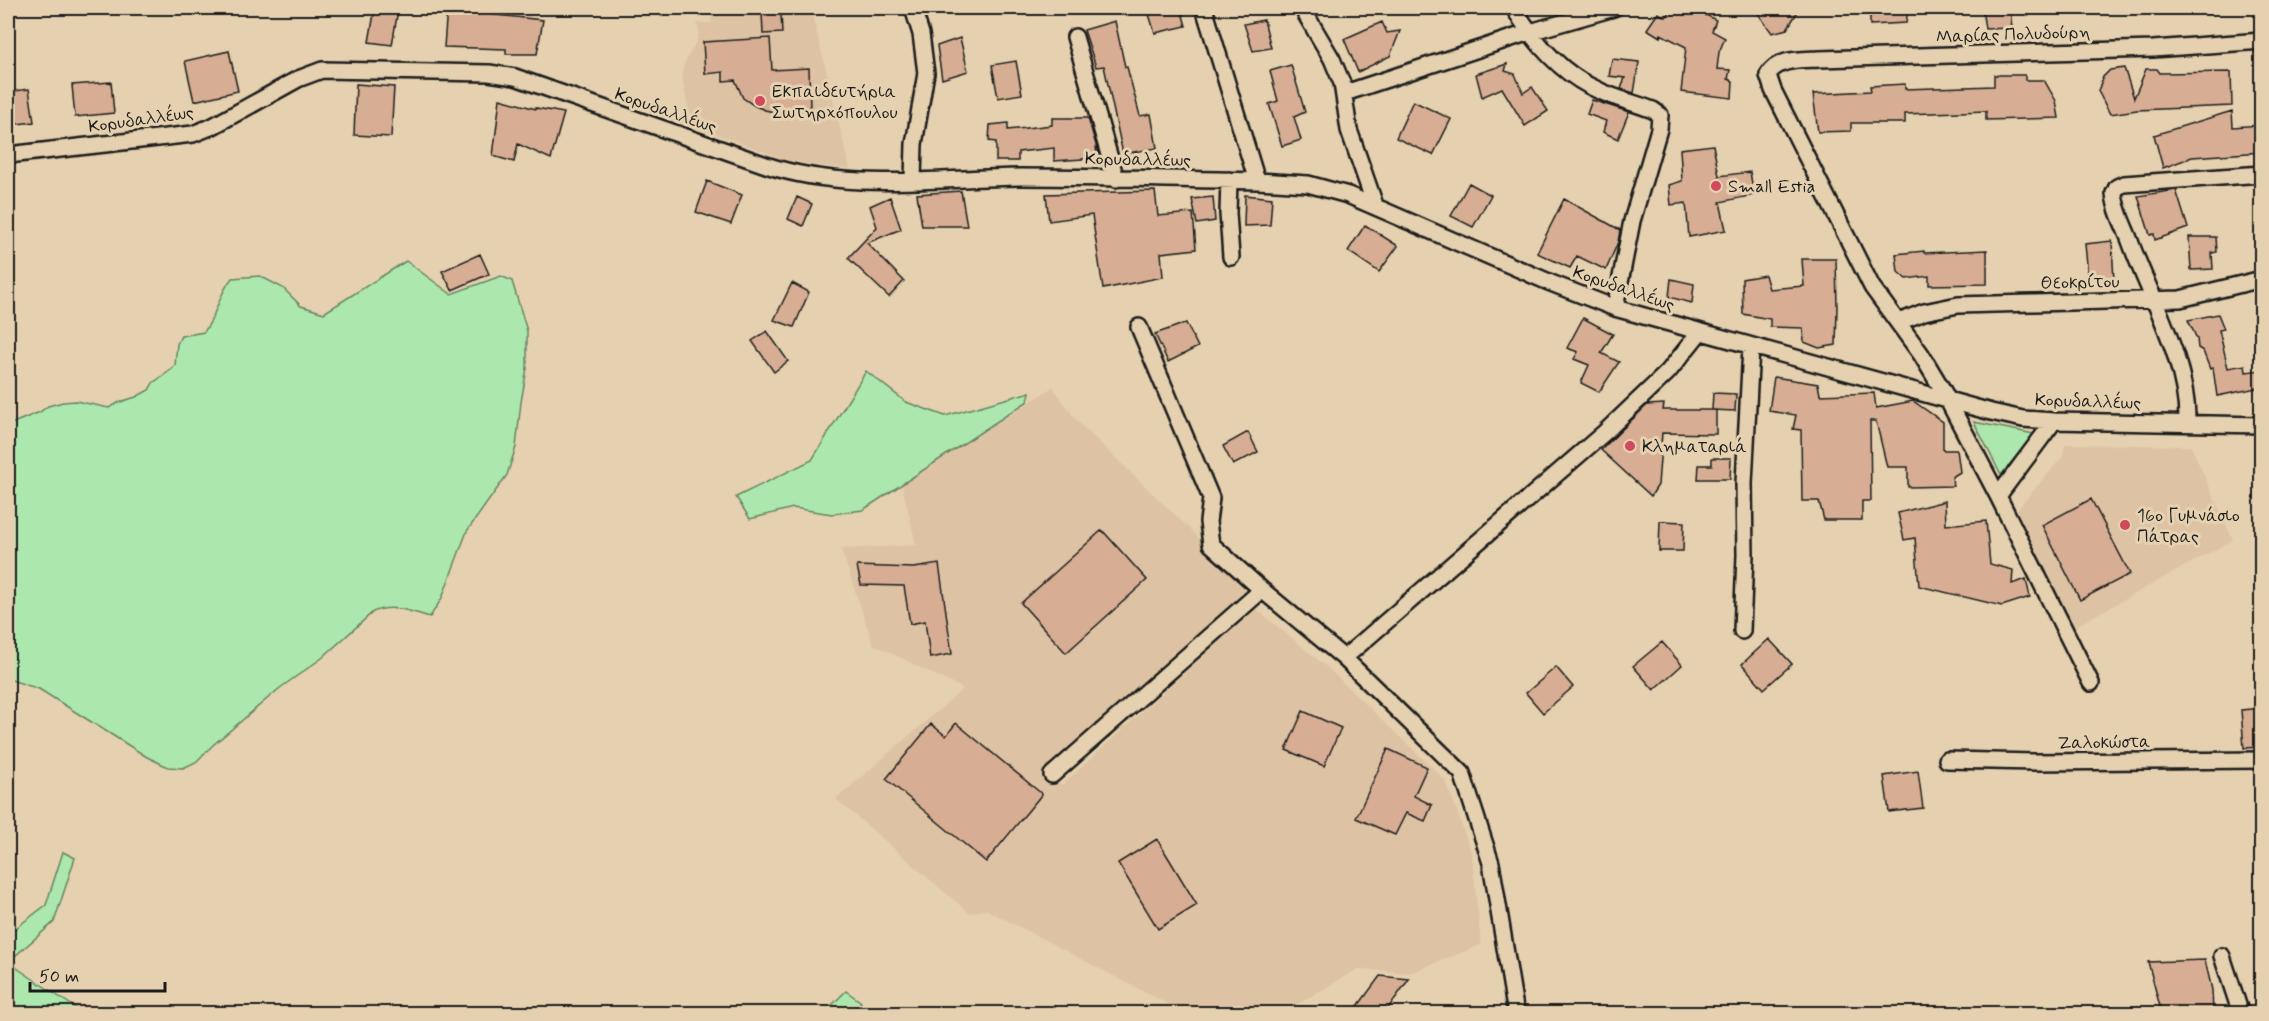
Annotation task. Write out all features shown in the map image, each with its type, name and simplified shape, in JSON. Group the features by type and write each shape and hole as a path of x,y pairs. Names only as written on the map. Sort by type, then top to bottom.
{"street":[{"path":"913,8 921,34 926,73 914,144 913,180"},
{"path":"1204,8 1257,181"},
{"path":"1302,8 1332,59 1345,93 1349,130 1375,205"},
{"path":"1514,8 1530,32 1556,61 1579,80 1599,91 1653,110 1661,117 1632,221 1615,308"},
{"path":"1345,93 1530,32 1614,8"},
{"path":"1075,37 1116,179"},
{"name":"Μαρίας Πολυδούρη","path":"1899,322 1872,287 1768,80 1769,73 1774,68 1784,63 1819,59 2153,49 2262,41"},
{"name":"Κορυδαλλέως","path":"8,155 193,134 213,126 298,79 317,71 346,69 452,71 515,77 794,174 849,180 1021,177 1229,180 1290,182 1325,188 1375,205 1534,276 1615,308 2006,416 2054,421 2262,425"},
{"path":"2187,424 2183,384 2174,354 2115,202 2114,193 2116,188 2124,184 2262,174"},
{"path":"1229,180 1228,213 1231,256"},
{"name":"Θεοκρίτου","path":"1899,322 1930,310 1958,305 2185,298 2262,279"},
{"path":"1899,322 1921,354 1947,400 1998,496 2091,683"},
{"path":"1139,327 1211,498 1208,522 1211,544 1344,658 1462,773 1491,863 1516,1014"},
{"path":"1344,658 1604,433 1668,372 1699,333"},
{"path":"1742,631 1745,555 1744,483 1751,347"},
{"path":"1998,496 2054,421"},
{"path":"1052,775 1262,590"},
{"name":"Ζαλοκώστα","path":"1947,760 2036,762 2262,760"},
{"path":"2222,956 2241,1014"}],"shaded area":[{"name":"Εκπαιδευτήρια Σωτηρχόπουλου","path":"712,8 811,8 850,169 784,159 691,125 682,77 684,64 697,40 699,31 696,23 711,23"},
{"path":"1053,387 1077,421 1194,533 1249,590 1047,770 1062,785 1255,608 1328,668 1446,781 1472,854 1481,945 1410,973 1358,969 1282,1013 1185,1013 987,910 969,913 836,799 963,689 873,644 841,549 916,545 902,485"},
{"name":"16ο Γυμνάσιο Πάτρας","path":"2065,444 2191,446 2233,540 2074,627 2017,510 2063,456"}],"green space":[{"path":"406,261 451,294 501,276 512,281 527,331 527,368 516,447 507,475 467,531 442,598 430,617 394,608 373,612 322,658 280,688 196,762 183,768 168,767 147,757 39,689 8,679 8,425 40,412 48,406 63,402 76,401 109,408 149,390 153,383 175,365 177,344 181,336 204,332 232,278 260,276 283,288 301,306 324,313"},
{"path":"866,371 906,402 945,416 1030,392 1028,401 863,510 832,514 793,508 750,519 736,497 812,460"},
{"path":"1974,422 2034,434 2001,475"},
{"path":"63,852 75,858 54,922 8,962 8,934 46,905"},
{"path":"8,962 83,1013 8,1013"},
{"path":"846,991 861,1002 854,1013 824,1013"}],"building":[{"path":"375,8 398,10 392,45 369,42"},
{"path":"447,8 489,10 488,14 543,20 537,54 506,54 506,49 444,47"},
{"path":"1147,8 1176,8 1178,13 1182,12 1186,26 1155,33"},
{"path":"1683,8 1692,8 1716,20 1712,31 1725,38 1719,52 1717,69 1730,70 1728,79 1733,81 1732,98 1681,92 1686,47 1661,34 1660,37 1647,29 1658,13 1666,17 1672,9 1680,13"},
{"path":"1754,8 1800,8 1787,29 1772,33"},
{"path":"1870,8 1908,8 1906,23 1870,25"},
{"path":"1982,8 2010,8 2012,28 1985,29"},
{"path":"762,12 781,12 782,33 763,34"},
{"path":"1264,20 1271,48 1253,51 1244,24"},
{"path":"1115,21 1125,67 1127,67 1140,116 1151,114 1157,148 1123,154 1104,66 1096,67 1084,30"},
{"path":"1382,22 1387,33 1400,31 1390,56 1358,72 1344,39"},
{"path":"770,38 772,70 809,68 810,110 774,112 765,110 743,98 735,80 723,81 723,72 705,74 703,42"},
{"path":"960,38 968,71 942,79 937,46"},
{"path":"229,51 238,91 194,101 185,61"},
{"path":"1612,59 1639,62 1634,93 1621,89 1625,78 1609,76"},
{"path":"1016,61 1022,94 998,98 992,65"},
{"path":"1507,64 1505,71 1515,74 1523,93 1532,87 1548,111 1525,126 1502,88 1482,97 1476,74"},
{"path":"1291,65 1305,112 1294,117 1301,140 1282,146 1269,104 1278,101 1270,71"},
{"path":"2124,68 2134,98 2146,69 2157,69 2160,73 2231,72 2232,106 2137,110 2110,114 2098,91 2103,77 2110,70"},
{"path":"1994,75 2025,75 2025,80 2044,80 2056,101 2059,118 1986,120 1986,111 1905,114 1905,123 1851,123 1851,131 1818,132 1813,94 1871,91 1870,86 1905,84 1905,89 1994,86"},
{"path":"111,82 114,113 75,117 72,85"},
{"path":"356,84 394,87 391,137 354,135"},
{"path":"29,89 34,122 8,125 8,92"},
{"path":"500,99 536,109 564,113 551,159 518,144 514,162 493,156"},
{"path":"1592,100 1629,112 1618,139 1603,132 1606,121 1587,114"},
{"path":"1413,101 1451,119 1433,155 1396,138"},
{"path":"2232,111 2233,127 2262,125 2262,152 2192,157 2163,168 2154,135"},
{"path":"1052,118 1088,118 1096,145 1097,158 1054,161 1054,148 1018,152 1018,161 996,161 996,142 989,141 990,125 1008,123 1008,130 1052,125"},
{"path":"1713,145 1719,176 1750,172 1754,195 1720,202 1726,230 1689,237 1686,203 1671,205 1669,185 1682,181 1680,149"},
{"path":"707,181 742,195 731,224 696,212"},
{"path":"1469,183 1491,195 1473,227 1451,216"},
{"path":"2176,190 2188,228 2155,240 2154,234 2150,235 2138,196"},
{"path":"961,191 967,226 922,226 917,194"},
{"path":"1155,191 1158,216 1193,213 1196,249 1161,253 1163,277 1103,289 1092,215 1049,221 1046,194"},
{"path":"1245,195 1272,198 1270,225 1244,226"},
{"path":"797,197 812,204 803,226 788,219"},
{"path":"890,197 901,229 867,243 904,281 889,297 848,258 877,227 870,206"},
{"path":"1213,197 1215,221 1197,224 1192,199"},
{"path":"1564,199 1620,230 1618,242 1606,270 1577,256 1570,268 1537,253"},
{"path":"1365,225 1398,246 1379,272 1348,251"},
{"path":"2189,237 2216,237 2217,252 2212,253 2213,269 2191,270"},
{"path":"2112,241 2114,283 2089,286 2085,244"},
{"path":"1987,250 1987,284 1929,285 1929,276 1906,279 1898,272 1896,254"},
{"path":"480,254 489,274 452,290 442,271"},
{"path":"1802,259 1836,259 1836,345 1819,348 1804,342 1803,328 1770,327 1770,319 1743,314 1742,279 1765,275 1769,289 1804,286"},
{"path":"1671,279 1694,284 1692,303 1669,297"},
{"path":"792,283 809,292 794,327 774,320"},
{"path":"2218,314 2224,329 2219,330 2228,368 2245,365 2246,372 2262,370 2262,387 2217,396 2213,368 2210,369 2203,351 2198,348 2197,339 2188,320"},
{"path":"1583,318 1613,334 1601,353 1619,362 1599,392 1581,383 1589,365 1574,359 1578,352 1567,348"},
{"path":"1186,323 1198,347 1168,362 1155,334"},
{"path":"767,331 788,361 774,372 752,341"},
{"path":"1774,377 1818,384 1820,395 1874,393 1876,408 1913,401 1943,422 1943,450 1957,450 1960,472 1952,477 1953,486 1908,487 1908,467 1887,467 1876,421 1870,421 1871,501 1862,501 1862,520 1824,520 1819,501 1802,501 1801,430 1793,429 1796,415 1769,411"},
{"path":"1713,393 1736,394 1735,411 1712,410"},
{"path":"1664,404 1663,410 1716,410 1716,434 1662,433 1658,485 1651,496 1601,450 1647,405"},
{"path":"1248,432 1258,452 1233,465 1223,446"},
{"path":"1712,458 1731,458 1730,479 1698,479 1699,465 1712,465"},
{"path":"2091,499 2130,574 2080,600 2042,525"},
{"path":"1945,501 1946,525 1986,521 1990,564 2013,570 2012,584 2026,579 2030,597 2002,606 1919,586 1915,538 1904,540 1898,513"},
{"path":"1660,521 1684,522 1683,551 1659,551"},
{"path":"1102,530 1147,580 1066,653 1021,603"},
{"path":"939,564 952,654 930,658 925,621 910,624 904,586 861,585 857,566 914,568"},
{"path":"1769,639 1792,664 1764,689 1742,664"},
{"path":"1662,642 1682,665 1654,690 1633,666"},
{"path":"1556,667 1573,687 1543,713 1526,693"},
{"path":"2262,708 2262,747 2244,748 2241,710"},
{"path":"1303,711 1341,728 1324,766 1286,750"},
{"path":"956,723 1042,794 986,862 886,779 931,724 946,736"},
{"path":"1388,749 1427,767 1414,796 1432,805 1425,821 1406,813 1395,835 1356,818"},
{"path":"1918,771 1923,808 1889,812 1884,776"},
{"path":"1157,839 1197,905 1158,929 1118,863"},
{"path":"2205,960 2212,990 2213,1014 2162,1014 2148,962"},
{"path":"1380,976 1409,979 1384,1014 1352,1014"}],"place":[{"name":"Εκπαιδευτήρια Σωτηρχόπουλου","path":"760,101"},
{"name":"Small Estia","path":"1716,186"},
{"name":"Κληματαριά","path":"1630,446"},
{"name":"16ο Γυμνάσιο Πάτρας","path":"2125,525"}]}
